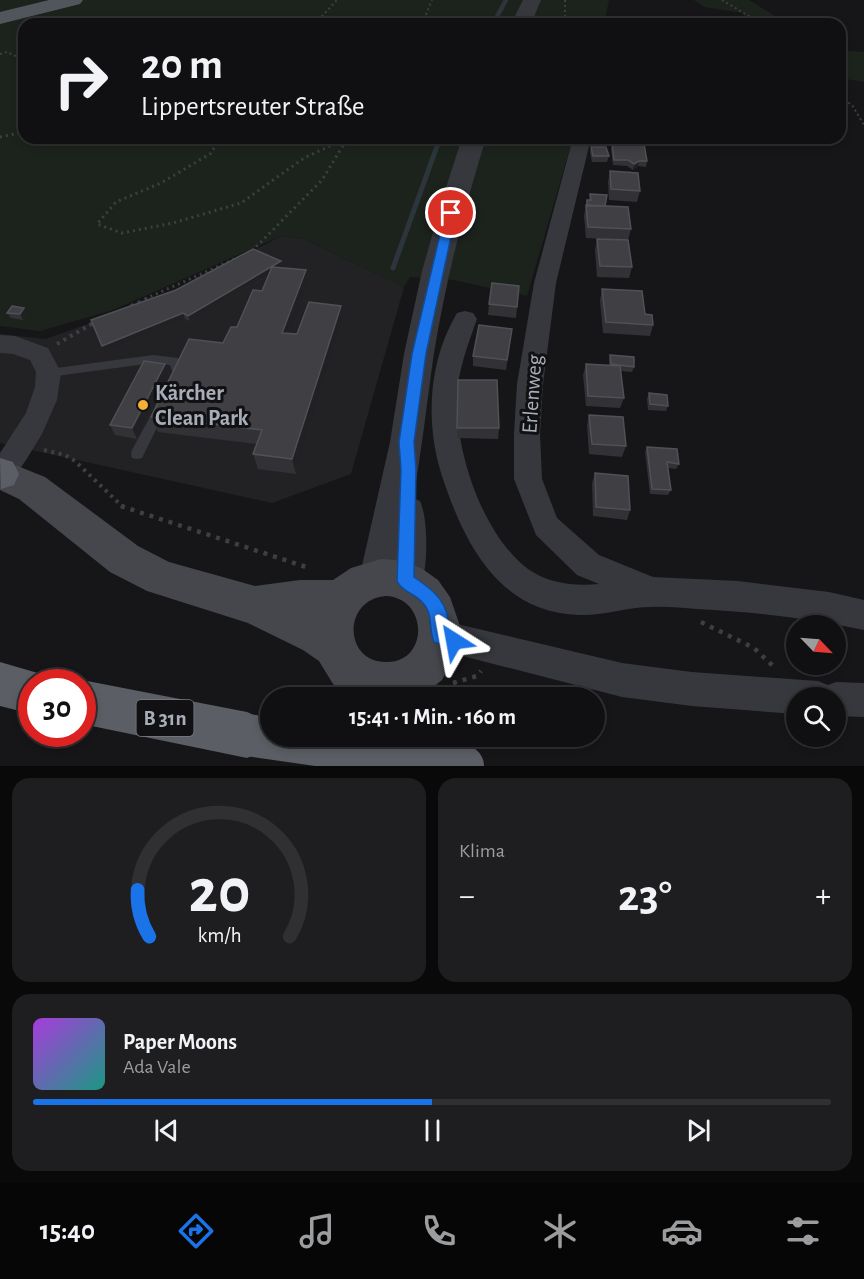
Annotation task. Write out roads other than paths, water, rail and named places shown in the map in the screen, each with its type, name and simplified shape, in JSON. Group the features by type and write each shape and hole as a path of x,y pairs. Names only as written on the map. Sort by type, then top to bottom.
{"highway":[{"path":"0,684 18,688"},
{"name":"B 31n","path":"96,705 247,735 463,766"}],"main road":[{"path":"0,18 73,0"},
{"path":"8,464 32,488 133,564 161,578 255,606 293,622 334,646"},
{"path":"366,687 345,668 334,646 334,622 344,600 365,583 392,580 428,596 436,608 440,621 440,636 436,650 426,666 421,687"},
{"path":"255,606 300,599 344,600"},
{"path":"378,687 393,684 414,687"},
{"path":"374,747 376,766"},
{"path":"394,766 398,747"}],"street":[{"path":"524,18 532,0"},
{"path":"392,580 409,470 407,442 419,354 436,271 472,144"},
{"name":"Erlenweg","path":"580,144 545,283 536,334 526,434 528,479 546,526 588,565 651,592"},
{"name":"Erlenweg","path":"465,319 448,367 443,400 448,444 474,524 499,562 518,580 558,598 598,599 651,592 738,596 829,607 864,615"},
{"path":"0,344 21,347 44,364 48,385 40,408 8,464"},
{"path":"440,636 622,680 693,689 786,696"},
{"path":"846,699 864,700"}],"lane":[{"path":"44,364 153,359 174,361 178,373 137,454"}],"waterway":[{"path":"496,18 506,0"},
{"path":"393,268 438,144"}],"place":[{"name":"Kärcher Clean Park","path":"143,405"}]}
